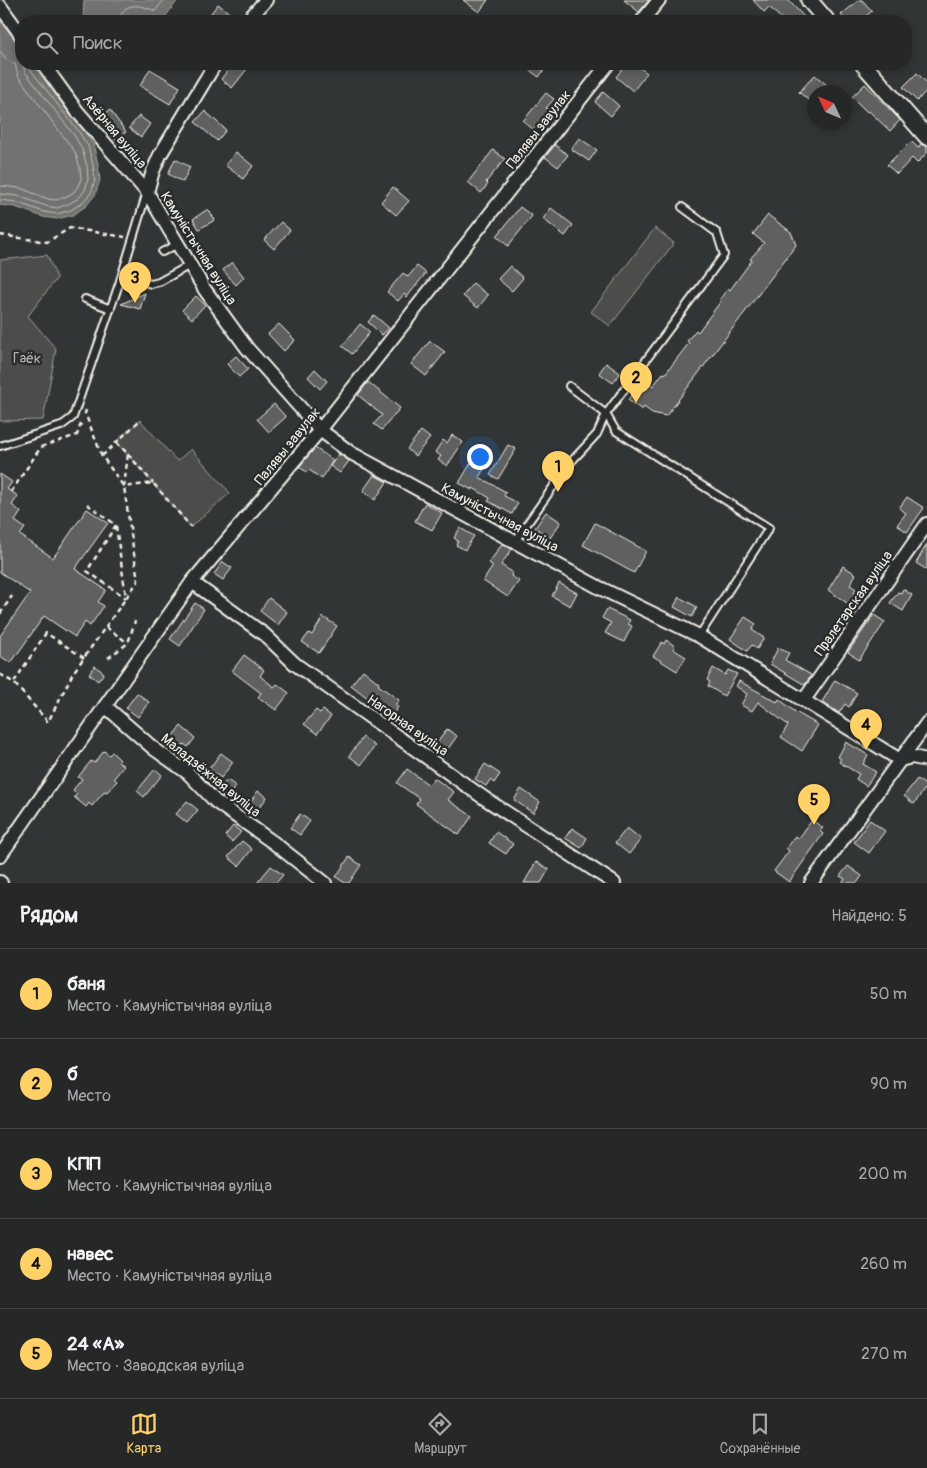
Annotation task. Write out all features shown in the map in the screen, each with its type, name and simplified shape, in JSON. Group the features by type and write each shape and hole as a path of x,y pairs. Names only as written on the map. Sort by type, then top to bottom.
{"street":[{"path":"252,15 266,0"},
{"path":"647,15 659,0"},
{"path":"809,0 822,15"},
{"path":"0,6 15,27"},
{"name":"Азёрная вуліца","path":"47,70 78,111 147,192"},
{"path":"147,192 160,155 211,70"},
{"name":"Палявы завулак","path":"0,856 192,582 320,430 603,70"},
{"path":"868,70 927,137"},
{"name":"Камуністычная вуліца","path":"147,192 205,290 247,348 320,430 351,453 600,588 699,636 900,760"},
{"name":"Пралетарская вуліца","path":"804,700 927,524"},
{"name":"Нагорная вуліца","path":"192,582 265,635 295,664 484,798 614,883"},
{"name":"Маладзёжная вуліца","path":"105,706 153,748 188,772 216,802 274,843 325,883"},
{"path":"811,883 927,723"},
{"path":"900,760 912,757 927,760"}],"lane":[{"path":"0,446 61,426 73,417 122,275 147,192"},
{"path":"515,541 570,463 597,434 606,414 724,255 717,233 682,207"},
{"path":"162,252 178,244"},
{"path":"122,275 151,284 159,282 190,265"},
{"path":"85,299 111,308"},
{"path":"569,386 606,414 616,431 769,528 699,636"}],"path":[{"path":"0,235 47,242 70,228 134,238"},
{"path":"11,492 41,447 77,435 86,410 85,413 102,456 124,487"},
{"path":"102,456 140,420"},
{"path":"116,442 192,527"},
{"path":"0,674 14,682 48,722 72,673 138,581 124,487 128,454"},
{"path":"124,487 153,483"},
{"path":"87,504 116,525 126,598"},
{"path":"116,525 87,571 126,598"},
{"path":"0,614 12,596"},
{"path":"108,658 128,643 135,621"},
{"path":"106,627 128,643"},
{"path":"14,682 46,633 84,658"}],"green space":[{"path":"655,228 674,243 610,326 591,312"},
{"name":"Гаёк","path":"47,255 57,278 28,316 56,349 43,420 0,421 0,260"},
{"path":"140,420 177,461 191,449 230,493 191,527 116,442"}],"water":[{"path":"84,0 178,0 167,15 83,15"},
{"path":"0,20 15,40 15,70 38,70 93,144 100,180 95,195 86,206 73,215 57,219 43,217 15,207 0,205"}],"building":[{"path":"463,0 488,0 479,12"},
{"path":"624,0 649,0 639,12"},
{"path":"753,0 788,0 802,15 778,15 769,7 764,12"},
{"path":"859,0 862,0 872,11 867,15 841,15"},
{"path":"218,4 232,15 210,15"},
{"path":"149,70 152,70 180,87 170,104 140,86"},
{"path":"228,70 246,70 232,88 221,79"},
{"path":"529,70 544,70 539,77"},
{"path":"621,70 643,70 647,73 633,91 616,77"},
{"path":"917,73 927,83 927,90 917,101 903,87"},
{"path":"815,75 827,85 807,85 807,99 799,92"},
{"path":"865,84 900,120 890,131 852,97"},
{"path":"603,92 619,106 611,116 595,102"},
{"path":"546,93 554,99 546,108 550,111 534,130 523,121"},
{"path":"110,110 126,132 115,140 99,118"},
{"path":"205,111 226,130 217,141 195,122"},
{"path":"139,116 150,124 141,137 129,128"},
{"path":"579,138 597,150 589,161 571,149"},
{"path":"911,141 918,148 921,144 927,146 927,153 917,163 912,158 897,174 887,165"},
{"path":"555,145 568,155 558,167 545,157"},
{"path":"493,150 505,159 486,182 488,184 481,193 468,182"},
{"path":"236,152 253,166 243,179 225,165"},
{"path":"175,159 190,167 183,182 168,174"},
{"path":"393,187 409,201 396,215 381,202"},
{"path":"520,207 532,216 508,246 497,236"},
{"path":"551,208 573,225 565,236 543,219"},
{"path":"208,209 215,220 199,229 193,219"},
{"path":"768,215 791,232 796,245 666,416 652,413 644,407 642,410 628,400 644,378 653,386 663,373 665,374 689,343 687,341 696,330 698,332 721,301 720,299 728,288 730,290 752,260 750,259 764,243 753,234"},
{"path":"281,222 290,230 274,249 264,240"},
{"path":"232,262 244,277 236,285 223,270"},
{"path":"417,266 426,273 407,297 404,294 398,301 387,292 403,273 408,277"},
{"path":"510,266 523,278 512,291 498,279"},
{"path":"473,283 488,295 478,308 463,296"},
{"path":"145,293 140,309 121,304"},
{"path":"196,296 205,305 192,319 182,310"},
{"path":"374,315 389,328 382,335 368,322"},
{"path":"279,324 295,340 284,351 268,334"},
{"path":"360,324 370,332 352,354 342,346"},
{"path":"430,341 445,352 426,376 411,364"},
{"path":"236,356 248,369 239,377 227,364"},
{"path":"606,363 620,373 613,383 599,373"},
{"path":"315,369 327,381 320,389 308,377"},
{"path":"368,382 400,408 382,430 374,424 382,415 358,395"},
{"path":"274,404 286,417 269,432 257,419"},
{"path":"421,431 430,438 415,456 407,449"},
{"path":"452,435 463,442 447,466 438,460 441,456 435,452 443,440 447,443"},
{"path":"508,445 516,449 498,479 490,475"},
{"path":"315,448 333,460 322,479 309,470 307,472 299,467"},
{"path":"339,454 349,461 340,473 330,466"},
{"path":"475,456 487,464 479,477 506,492 504,496 518,503 512,514 488,501 490,498 473,488 472,490 459,483"},
{"path":"0,474 12,482 7,489 18,496 12,505 21,512 15,521 25,528 20,535 53,558 87,509 108,523 75,569 106,590 98,602 104,606 90,626 85,622 75,637 44,616 11,663 0,656 0,636 30,593 0,572"},
{"path":"374,475 387,482 375,500 363,491"},
{"path":"907,497 924,508 907,532 897,525 906,513 899,508"},
{"path":"425,503 442,513 432,530 415,521"},
{"path":"546,512 561,522 550,538 535,528"},
{"path":"595,523 646,551 634,573 583,545"},
{"path":"460,528 474,536 465,550 456,545 458,541 454,538"},
{"path":"502,544 512,549 501,565 512,572 511,576 519,581 508,597 483,581 493,566 489,563"},
{"path":"927,544 927,570 916,563"},
{"path":"223,562 232,568 223,580 214,574"},
{"path":"843,566 856,574 850,585 856,589 854,593 860,597 853,607 828,590"},
{"path":"559,583 577,593 570,606 552,596"},
{"path":"903,589 912,595 903,611 890,603 898,592 901,593"},
{"path":"679,597 697,607 692,617 674,607"},
{"path":"269,598 287,612 278,625 260,611"},
{"path":"195,603 204,609 180,646 170,639"},
{"path":"607,609 630,620 628,624 632,626 624,642 605,633 611,623 602,618"},
{"path":"874,615 885,622 859,660 848,652"},
{"path":"323,617 337,626 319,653 302,642 309,633 312,635"},
{"path":"745,617 756,624 752,630 764,638 757,649 752,645 747,651 730,639"},
{"path":"666,640 675,646 673,649 686,657 677,671 653,656 662,642 664,644"},
{"path":"778,648 789,653 785,660 811,675 805,685 770,664"},
{"path":"244,655 264,670 260,676 274,687 277,684 289,693 276,710 258,697 261,693 232,671"},
{"path":"95,666 104,673 98,681 89,674"},
{"path":"713,668 725,675 728,670 737,674 724,696 708,686 710,682 707,680"},
{"path":"363,670 379,683 378,685 399,700 395,705 398,707 390,719 380,712 382,709 351,685"},
{"path":"835,680 857,693 849,707 845,704 839,713 822,702"},
{"path":"739,681 777,702 779,699 794,711 818,725 802,751 781,737 788,725 758,702 752,711 741,705 747,694 736,686"},
{"path":"137,693 149,702 138,717 126,708"},
{"path":"316,710 320,713 323,710 331,716 317,734 304,724"},
{"path":"181,726 195,738 188,747 184,744 179,750 168,741"},
{"path":"447,729 457,736 445,753 435,746"},
{"path":"363,737 375,746 361,765 349,756"},
{"path":"846,742 868,755 863,764 876,772 866,786 856,779 859,774 839,762 841,759 838,757"},
{"path":"104,751 109,755 112,752 120,760 118,762 124,766 114,778 117,781 107,792 105,791 92,806 89,803 86,807 74,797 77,794 73,790 82,779 78,777 91,761 94,763"},
{"path":"221,753 233,762 221,778 209,769"},
{"path":"485,764 500,774 494,783 490,780 486,786 475,779"},
{"path":"155,769 162,775 144,797 137,791"},
{"path":"407,769 429,785 434,778 454,792 448,800 472,816 459,835 416,804 420,799 397,783"},
{"path":"917,779 927,786 914,804 904,796"},
{"path":"227,780 236,786 226,799 217,792"},
{"path":"521,789 540,802 533,813 514,800"},
{"path":"258,791 267,797 257,811 248,805"},
{"path":"187,801 198,810 187,823 176,814"},
{"path":"300,814 310,821 300,835 290,828"},
{"path":"812,820 823,828 820,831 823,834 789,882 774,871 789,851 786,848 795,836 799,838"},
{"path":"870,820 885,831 869,853 854,842"},
{"path":"233,826 241,832 232,842 225,836"},
{"path":"572,828 587,838 581,848 565,838"},
{"path":"627,828 641,839 629,854 615,843"},
{"path":"496,832 513,844 506,854 489,843"},
{"path":"242,841 252,849 239,866 228,857"},
{"path":"349,857 361,865 349,883 345,883 336,877"},
{"path":"536,862 549,869 541,883 524,883"},
{"path":"271,866 283,875 276,883 257,883"},
{"path":"848,866 862,876 857,883 842,883 845,879 840,876"}],"place":[{"name":"КПП","path":"135,303"},
{"name":"б","path":"636,403"},
{"name":"баня","path":"558,492"},
{"name":"навес","path":"866,750"},
{"name":"24 «А»","path":"814,825"}]}
